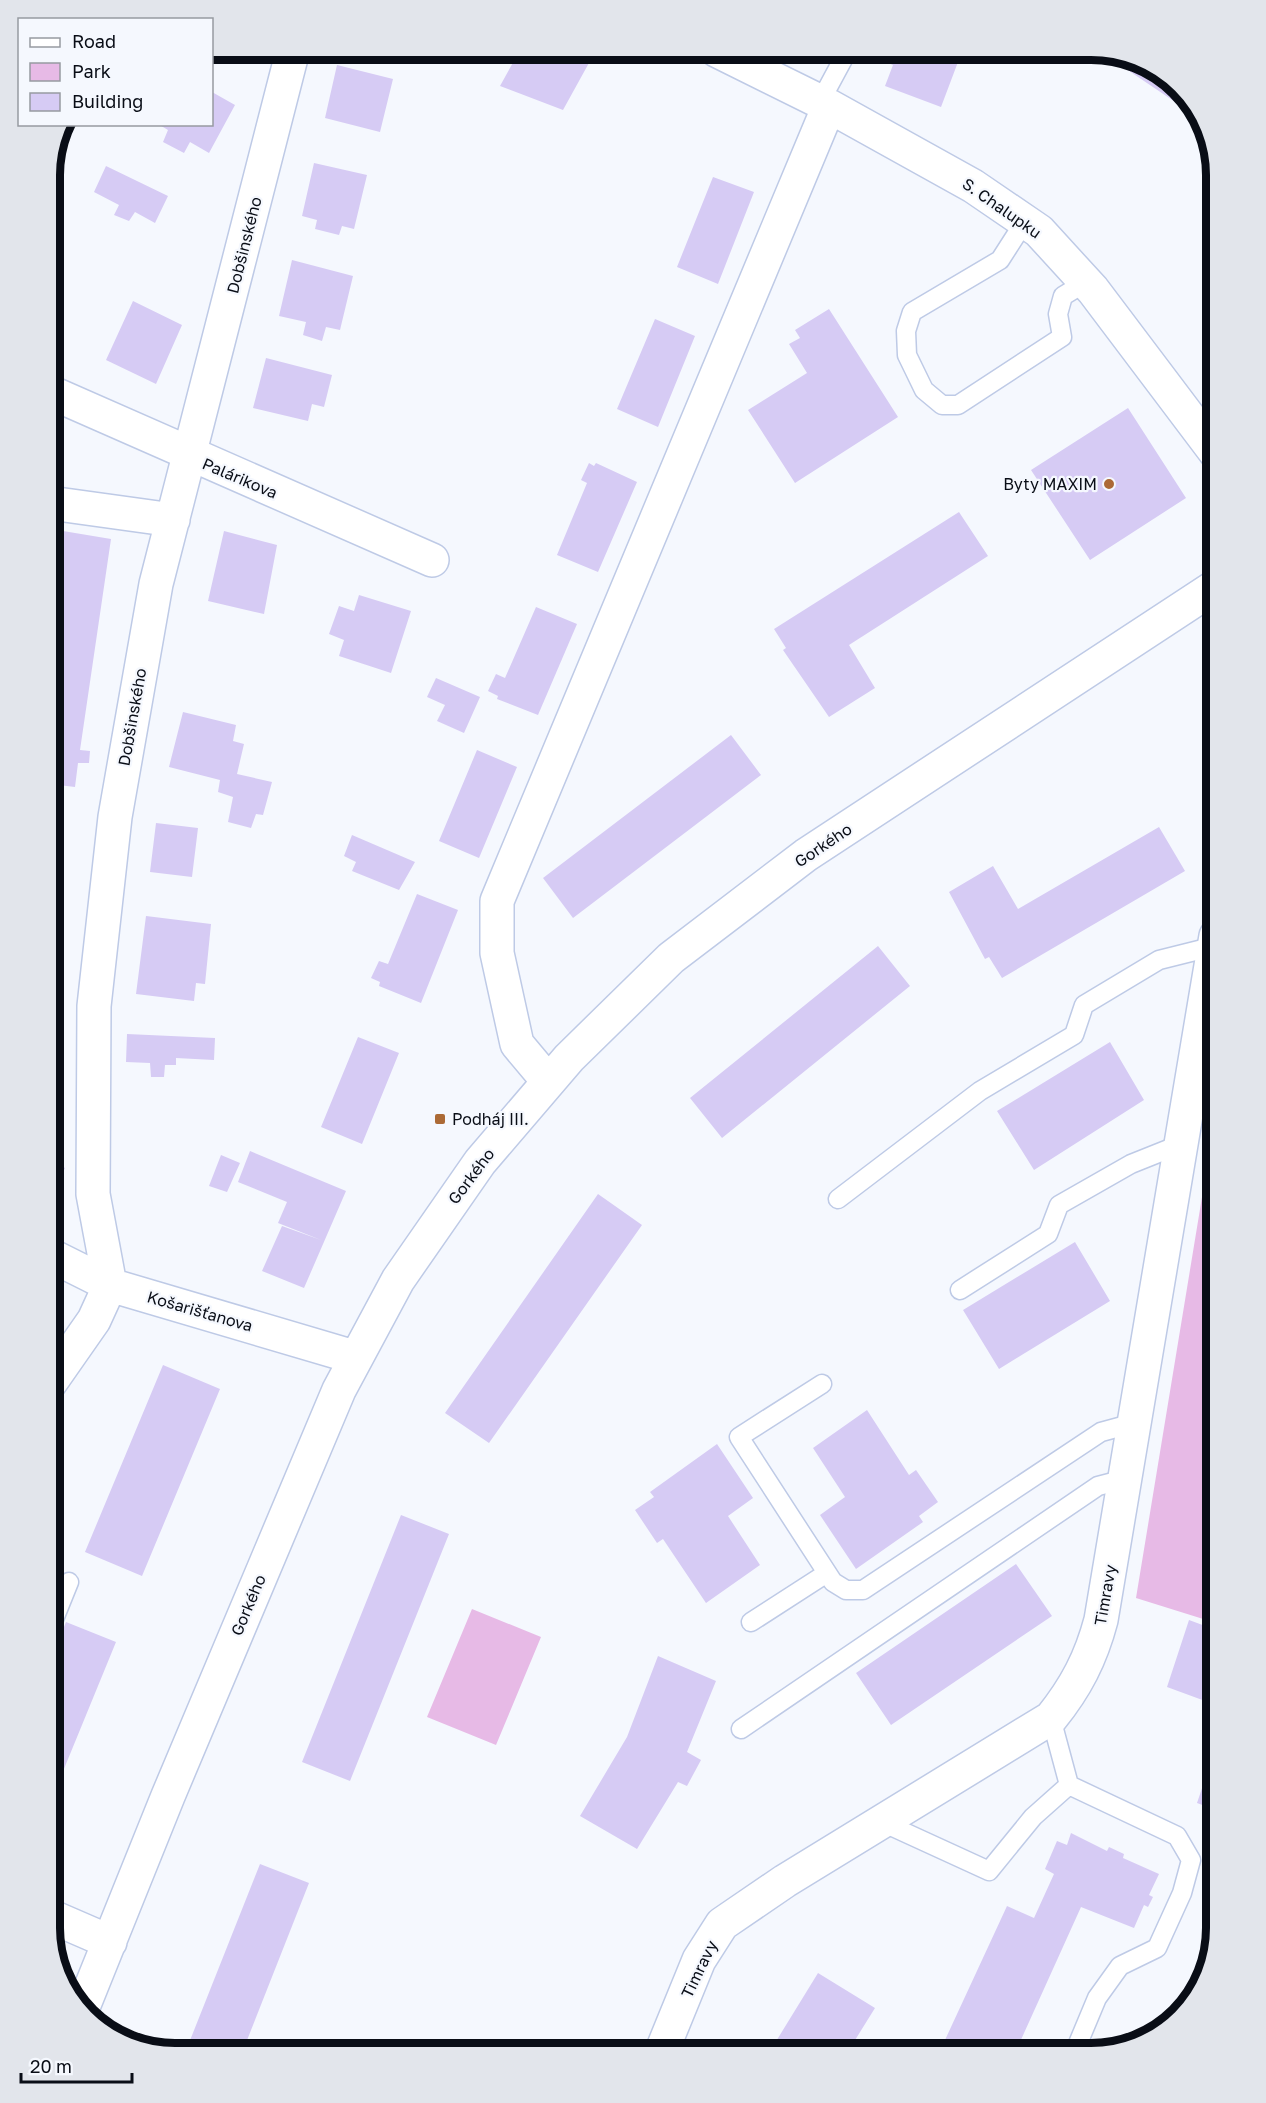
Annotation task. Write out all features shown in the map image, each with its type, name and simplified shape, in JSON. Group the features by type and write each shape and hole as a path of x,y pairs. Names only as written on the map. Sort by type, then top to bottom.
{"street":[{"name":"Dobšinského","path":"110,1285 93,1194 94,1006 115,817 156,584 290,60"},
{"name":"S. Chalupku","path":"736,60 825,104 973,186 1039,231 1086,282 1206,440"},
{"path":"548,1080 517,1044 496,953 496,901 825,104"},
{"name":"Palárikova","path":"60,397 190,456 432,560"},
{"path":"60,504 173,520"},
{"name":"Gorkého","path":"86,2001 168,1796 320,1432 354,1357 398,1280 480,1162 548,1080 598,1027 671,958 806,855 1206,593"},
{"name":"Timravy","path":"665,2043 699,1960 722,1924 785,1881 1051,1718 1073,1691 1092,1654 1101,1620 1206,999"},
{"name":"Košarišťanova","path":"60,1260 110,1285 354,1357"},
{"path":"60,1369 94,1320 110,1285"},
{"path":"60,1920 110,1942"}],"lane":[{"path":"825,104 844,60"},
{"path":"1025,221 1000,260 912,312 906,331 907,355 924,390 942,405 958,405 1062,337 1058,314 1063,296 1086,282"},
{"path":"838,1199 981,1091 1074,1035 1084,1005 1159,960 1206,944"},
{"path":"960,1290 1048,1234 1059,1205 1131,1164 1181,1144"},
{"path":"822,1384 739,1437 833,1582 846,1590 862,1590 1101,1432 1134,1423"},
{"path":"741,1729 1098,1486 1125,1479"},
{"path":"751,1622 827,1573"},
{"path":"60,1604 69,1582"},
{"path":"1051,1718 1069,1785 1177,1836 1191,1860 1182,1893 1157,1948 1120,1966 1097,1998 1079,2043"},
{"path":"882,1822 989,1871 1033,1817 1069,1785"}],"green space":[{"path":"1206,1173 1206,1620 1136,1598"},
{"path":"472,1609 541,1637 496,1745 427,1717"}],"building":[{"path":"514,60 591,60 563,110 500,86"},
{"path":"881,60 959,60 941,107 885,86 893,65"},
{"path":"1117,63 1155,79 1167,88 1185,109"},
{"path":"337,65 393,79 380,132 325,118"},
{"path":"213,93 235,105 209,153 190,142 184,153 163,142 168,130 161,126 213,126"},
{"path":"314,163 367,175 354,229 342,226 339,235 315,229 317,220 302,216"},
{"path":"106,166 168,196 155,223 135,212 129,221 114,215 119,205 94,192"},
{"path":"713,177 754,192 718,284 677,267"},
{"path":"292,260 353,276 340,330 326,327 322,341 303,335 306,322 279,316"},
{"path":"133,301 182,325 156,384 106,360"},
{"path":"829,309 898,417 795,483 748,410 807,373 789,344 800,338 795,330"},
{"path":"655,319 695,336 658,427 617,409"},
{"path":"266,358 332,375 324,407 312,404 308,421 253,408"},
{"name":"Byty MAXIM","path":"1128,408 1186,498 1090,560 1031,470"},
{"path":"589,463 594,466 596,463 637,482 598,572 557,555 587,483 581,480"},
{"path":"959,512 988,556 849,645 875,688 829,717 783,650 786,648 774,629"},
{"path":"60,530 111,539 80,750 90,751 89,763 78,763 75,787 60,785"},
{"path":"224,531 277,545 264,614 208,601"},
{"path":"359,595 411,611 391,673 339,656 344,640 329,634 339,606 354,611"},
{"path":"536,607 577,624 538,715 497,699 498,696 488,691 496,674 505,678"},
{"path":"436,678 480,697 464,733 437,721 445,705 427,697"},
{"path":"183,712 236,725 233,741 244,744 237,774 272,782 263,815 256,814 251,828 228,822 233,797 218,792 220,780 169,767"},
{"path":"731,735 761,775 573,918 543,878"},
{"path":"477,750 517,767 479,858 439,841"},
{"path":"156,823 198,828 192,877 150,872"},
{"path":"1159,827 1185,871 1002,978 989,957 985,959 949,892 993,866 1018,909"},
{"path":"352,835 415,862 399,890 352,871 356,862 344,856"},
{"path":"417,894 458,910 421,1003 379,986 380,982 371,978 379,961 388,964"},
{"path":"146,916 211,924 205,984 196,983 194,1001 136,994"},
{"path":"878,946 910,986 722,1138 690,1098"},
{"path":"60,1033 64,1035 60,1045"},
{"path":"127,1034 215,1038 214,1060 176,1058 176,1065 165,1065 164,1077 151,1077 150,1063 126,1062"},
{"path":"358,1037 399,1053 362,1144 321,1127"},
{"path":"1110,1042 1144,1100 1034,1170 997,1111"},
{"path":"250,1151 346,1191 304,1288 262,1271 282,1226 321,1240 278,1223 287,1202 238,1182"},
{"path":"221,1155 240,1163 227,1192 209,1186"},
{"path":"60,1165 65,1168 60,1178"},
{"path":"598,1194 642,1225 489,1443 445,1413"},
{"path":"1075,1242 1110,1301 999,1369 963,1310"},
{"path":"163,1365 220,1389 142,1576 85,1552"},
{"path":"867,1410 909,1475 916,1470 938,1502 919,1516 923,1522 856,1569 820,1515 845,1497 813,1448"},
{"path":"717,1444 753,1498 728,1516 760,1565 706,1603 663,1539 657,1543 635,1510 654,1497 650,1492"},
{"path":"401,1515 449,1534 350,1781 302,1762"},
{"path":"1016,1564 1052,1616 891,1725 856,1673"},
{"path":"1189,1620 1206,1626 1206,1701 1167,1687"},
{"path":"66,1622 116,1642 60,1779 60,1637"},
{"path":"658,1656 716,1681 687,1752 701,1760 687,1786 678,1782 637,1849 580,1816 627,1737"},
{"path":"1206,1776 1206,1806 1197,1803"},
{"path":"1071,1833 1107,1851 1109,1847 1124,1854 1123,1858 1159,1874 1149,1895 1153,1897 1148,1907 1144,1905 1134,1928 1081,1907 1020,2043 944,2043 1007,1906 1034,1918 1054,1874 1045,1869 1057,1841 1067,1845"},
{"path":"260,1864 309,1883 246,2043 189,2043"},
{"path":"818,1973 875,2008 853,2043 775,2043"},
{"path":"762,2039 775,2043 760,2043"}],"place":[{"name":"Byty MAXIM","path":"1109,484"},
{"name":"Podháj III.","path":"440,1119"}]}
